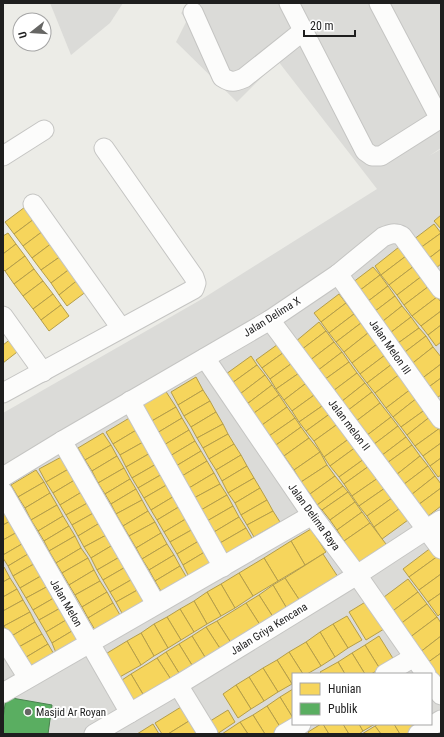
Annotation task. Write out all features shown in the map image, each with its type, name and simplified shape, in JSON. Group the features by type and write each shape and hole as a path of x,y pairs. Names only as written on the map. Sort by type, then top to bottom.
{"street":[{"path":"289,3 365,151 372,156 381,156 440,119 379,3"},
{"path":"193,12 222,77 228,82 236,82 244,78 304,31"},
{"path":"3,156 44,130"},
{"path":"3,393 194,289 196,283 194,277 104,148"},
{"path":"34,204 120,328"},
{"name":"Jalan Delima X","path":"3,476 270,320 338,274 383,237 389,234 398,234 402,236 441,289"},
{"name":"Jalan Melon III","path":"338,274 441,419"},
{"path":"3,316 43,372"},
{"name":"Jalan melon II","path":"270,320 434,525 441,549"},
{"name":"Jalan Delima Raya","path":"205,358 312,515 357,575 425,673"},
{"path":"130,401 223,567"},
{"path":"62,441 156,604"},
{"name":"Jalan Melon","path":"3,492 130,713"},
{"path":"3,692 312,515"},
{"name":"Jalan Griya Kencana","path":"94,734 117,728 130,713 357,575 434,525"},
{"path":"3,638 28,678"},
{"path":"387,673 414,657"},
{"path":"432,682 441,695"},
{"path":"178,685 208,734"},
{"path":"418,734 441,720"},
{"path":"284,734 299,725"}],"shaded area":[{"path":"50,3 123,3 110,23 71,55"},
{"path":"191,3 441,3 441,148 429,156 441,149 441,734 3,734 3,413 202,299 377,189 278,61 237,102 176,42 187,20 181,13"}],"building: Hunian":[{"path":"25,207 34,219 14,234 5,222"},
{"path":"441,215 441,229 434,221"},
{"path":"34,219 43,231 23,246 14,234"},
{"path":"434,224 441,233 416,251 409,243"},
{"path":"43,231 52,243 32,258 23,246"},
{"path":"8,233 16,244 3,254 3,236"},
{"path":"441,233 441,249 424,262 416,251"},
{"path":"52,243 61,256 41,270 32,258"},
{"path":"16,244 25,256 5,271 3,269 3,254"},
{"path":"399,247 406,256 381,275 375,266"},
{"path":"441,249 441,264 431,272 424,262"},
{"path":"25,256 34,269 14,284 5,271"},
{"path":"61,256 71,268 51,283 41,270"},
{"path":"406,256 414,266 389,285 381,275"},
{"path":"414,266 422,276 397,295 389,285"},
{"path":"373,267 380,275 355,294 348,286"},
{"path":"71,268 79,279 59,295 51,283"},
{"path":"34,269 43,281 23,296 14,284"},
{"path":"380,275 388,286 363,305 355,294"},
{"path":"422,276 429,286 404,305 397,295"},
{"path":"79,279 87,291 67,306 59,295"},
{"path":"43,281 53,294 33,309 23,296"},
{"path":"388,286 395,296 370,315 363,305"},
{"path":"429,286 437,297 412,316 404,305"},
{"path":"53,294 61,305 41,320 33,309"},
{"path":"339,294 346,303 321,322 314,313"},
{"path":"395,296 402,306 378,325 370,315"},
{"path":"437,297 441,302 441,311 421,326 412,316"},
{"path":"346,303 354,314 329,333 321,322"},
{"path":"61,305 69,316 49,331 41,320"},
{"path":"402,306 411,317 386,336 378,325"},
{"path":"441,311 441,325 428,335 421,326"},
{"path":"354,314 361,323 336,342 329,333"},
{"path":"411,317 419,328 394,346 386,336"},
{"path":"319,322 326,331 301,350 295,342"},
{"path":"361,323 368,333 344,352 336,342"},
{"path":"441,325 441,342 436,346 428,335"},
{"path":"419,328 426,336 401,355 394,346"},
{"path":"326,331 334,342 309,361 301,350"},
{"path":"368,333 377,344 352,363 344,352"},
{"path":"426,336 433,347 409,366 401,355"},
{"path":"12,338 21,349 3,363 3,345"},
{"path":"281,342 287,350 262,368 256,360"},
{"path":"334,342 342,352 317,371 309,361"},
{"path":"377,344 385,355 360,374 352,363"},
{"path":"433,347 441,357 441,364 420,380 409,366"},
{"path":"287,350 295,361 270,379 262,368"},
{"path":"342,352 349,362 324,380 317,371"},
{"path":"385,355 392,364 367,383 360,374"},
{"path":"251,356 257,365 232,383 226,374"},
{"path":"295,361 302,371 276,389 270,379"},
{"path":"349,362 357,373 333,391 324,380"},
{"path":"392,364 400,374 375,393 367,383"},
{"path":"441,364 441,378 426,389 420,380"},
{"path":"257,365 265,375 240,394 232,383"},
{"path":"302,371 309,381 284,400 276,389"},
{"path":"357,373 365,383 341,402 333,391"},
{"path":"400,374 411,389 386,408 375,393"},
{"path":"265,375 272,385 247,404 240,394"},
{"path":"196,377 203,390 178,405 171,392"},
{"path":"441,378 441,395 434,400 426,389"},
{"path":"309,381 317,393 292,411 284,400"},
{"path":"365,383 372,392 347,411 341,402"},
{"path":"272,385 279,395 254,413 247,404"},
{"path":"163,387 176,407 150,422 138,402"},
{"path":"411,389 417,398 393,417 386,408"},
{"path":"203,390 210,401 184,416 178,405"},
{"path":"372,392 380,403 355,422 347,411"},
{"path":"317,393 325,404 299,422 292,411"},
{"path":"279,395 287,407 262,425 254,413"},
{"path":"417,398 426,409 401,427 393,417"},
{"path":"210,401 216,412 191,427 184,416"},
{"path":"380,403 391,417 366,436 355,422"},
{"path":"325,404 331,413 306,431 299,422"},
{"path":"176,407 182,418 157,433 150,422"},
{"path":"287,407 295,418 269,436 262,425"},
{"path":"426,409 431,416 407,435 401,427"},
{"path":"216,412 223,424 197,438 191,427"},
{"path":"331,413 339,423 314,441 306,431"},
{"path":"431,416 440,428 415,446 407,435"},
{"path":"131,417 138,429 113,444 106,432"},
{"path":"391,417 398,426 373,445 366,436"},
{"path":"182,418 189,430 164,445 157,433"},
{"path":"295,418 301,427 276,445 269,436"},
{"path":"339,423 350,438 324,457 314,441"},
{"path":"223,424 228,434 203,448 197,438"},
{"path":"398,426 406,437 381,456 373,445"},
{"path":"301,427 309,438 284,456 276,445"},
{"path":"440,428 441,443 423,456 415,446"},
{"path":"138,429 145,441 120,455 113,444"},
{"path":"189,430 195,441 170,456 164,445"},
{"path":"103,433 111,445 85,460 78,448"},
{"path":"228,434 234,444 209,459 203,448"},
{"path":"406,437 412,445 387,463 381,456"},
{"path":"309,438 320,452 294,470 284,456"},
{"path":"350,438 356,447 330,466 324,457"},
{"path":"145,441 152,452 126,467 120,455"},
{"path":"195,441 201,451 176,466 170,456"},
{"path":"441,443 441,458 430,466 423,456"},
{"path":"234,444 241,455 216,470 209,459"},
{"path":"111,445 117,456 92,471 85,460"},
{"path":"412,445 420,456 396,475 387,463"},
{"path":"356,447 364,459 339,477 330,466"},
{"path":"201,451 207,461 182,476 176,466"},
{"path":"152,452 158,463 132,478 126,467"},
{"path":"320,452 327,465 301,482 294,470"},
{"path":"65,455 72,467 46,482 39,469"},
{"path":"241,455 247,466 222,481 216,470"},
{"path":"117,456 124,468 98,483 92,471"},
{"path":"420,456 428,466 403,485 396,475"},
{"path":"441,458 441,475 438,477 430,466"},
{"path":"364,459 369,466 344,484 339,477"},
{"path":"207,461 214,473 189,488 182,476"},
{"path":"158,463 164,473 138,488 132,478"},
{"path":"327,465 335,476 310,494 301,482"},
{"path":"247,466 254,478 228,493 222,481"},
{"path":"369,466 378,478 352,496 344,484"},
{"path":"428,466 435,476 411,495 403,485"},
{"path":"72,467 78,478 53,493 46,482"},
{"path":"124,468 130,479 105,494 98,483"},
{"path":"36,470 44,482 18,497 11,485"},
{"path":"164,473 170,483 144,498 138,488"},
{"path":"214,473 220,484 194,498 189,488"},
{"path":"335,476 343,486 317,505 310,494"},
{"path":"435,476 441,484 441,488 418,505 411,495"},
{"path":"78,478 85,490 60,505 53,493"},
{"path":"254,478 260,488 235,503 228,493"},
{"path":"378,478 385,488 359,506 352,496"},
{"path":"130,479 136,489 111,504 105,494"},
{"path":"44,482 50,493 25,508 18,497"},
{"path":"170,483 176,495 151,510 144,498"},
{"path":"220,484 227,495 201,510 194,498"},
{"path":"343,486 348,492 322,510 317,505"},
{"path":"260,488 267,500 241,515 235,503"},
{"path":"385,488 392,498 367,516 359,506"},
{"path":"441,488 441,506 427,517 418,505"},
{"path":"136,489 142,500 116,514 111,504"},
{"path":"85,490 91,501 66,515 60,505"},
{"path":"348,492 355,502 330,520 322,510"},
{"path":"50,493 57,505 31,520 25,508"},
{"path":"176,495 182,505 157,520 151,510"},
{"path":"227,495 233,506 207,521 201,510"},
{"path":"392,498 399,509 374,527 367,516"},
{"path":"142,500 148,511 123,526 116,514"},
{"path":"267,500 273,511 247,525 241,515"},
{"path":"91,501 97,511 72,525 66,515"},
{"path":"355,502 362,512 337,530 330,520"},
{"path":"57,505 63,516 38,531 31,520"},
{"path":"182,505 189,517 164,532 157,520"},
{"path":"233,506 239,517 214,532 207,521"},
{"path":"399,509 408,520 382,539 374,527"},
{"path":"3,510 14,519 3,525"},
{"path":"97,511 103,521 78,536 72,525"},
{"path":"148,511 155,522 129,536 123,526"},
{"path":"273,511 280,522 254,537 247,525"},
{"path":"362,512 370,523 344,541 337,530"},
{"path":"63,516 69,526 44,541 38,531"},
{"path":"189,517 195,528 170,542 164,532"},
{"path":"239,517 246,528 220,543 214,532"},
{"path":"14,519 21,530 3,540 3,525"},
{"path":"103,521 110,533 84,547 78,536"},
{"path":"155,522 161,533 136,548 129,536"},
{"path":"370,523 389,548 356,569 344,541"},
{"path":"69,526 75,536 49,551 44,541"},
{"path":"195,528 202,539 177,554 170,542"},
{"path":"246,528 253,540 227,555 220,543"},
{"path":"311,529 326,552 305,565 291,541"},
{"path":"21,530 27,541 3,555 3,540"},
{"path":"110,533 116,543 91,558 84,547"},
{"path":"161,533 167,544 142,559 136,548"},
{"path":"75,536 81,548 56,563 49,551"},
{"path":"202,539 208,550 183,565 177,554"},
{"path":"27,541 33,551 8,566 3,558 3,555"},
{"path":"291,541 305,565 278,581 264,558"},
{"path":"116,543 123,555 97,570 91,558"},
{"path":"167,544 174,555 149,570 142,559"},
{"path":"432,547 438,556 409,577 403,569"},
{"path":"81,548 88,558 62,573 56,563"},
{"path":"208,550 215,562 189,577 183,565"},
{"path":"33,551 39,561 13,576 8,566"},
{"path":"323,554 340,580 302,604 285,578"},
{"path":"123,555 129,565 103,580 97,570"},
{"path":"174,555 180,566 155,581 149,570"},
{"path":"438,556 441,560 441,574 419,590 409,577"},
{"path":"88,558 94,570 69,585 62,573"},
{"path":"264,558 278,581 253,596 239,573"},
{"path":"39,561 46,573 20,588 13,576"},
{"path":"129,565 136,577 110,592 103,580"},
{"path":"180,566 187,578 162,593 155,581"},
{"path":"4,567 10,578 3,582 3,568"},
{"path":"94,570 100,581 75,595 69,585"},
{"path":"46,573 52,584 26,598 20,588"},
{"path":"239,573 253,596 235,608 221,584"},
{"path":"441,574 441,593 428,602 419,590"},
{"path":"136,577 141,588 116,602 110,592"},
{"path":"10,578 17,589 3,597 3,582"},
{"path":"285,578 302,604 289,612 273,585"},
{"path":"408,579 418,592 390,613 380,600"},
{"path":"100,581 107,592 82,607 75,595"},
{"path":"52,584 59,595 33,610 26,598"},
{"path":"221,584 235,608 221,616 207,592"},
{"path":"273,585 289,612 275,620 259,595"},
{"path":"141,588 148,600 123,615 116,602"},
{"path":"17,589 23,600 3,611 3,597"},
{"path":"107,592 113,603 88,618 82,607"},
{"path":"207,592 221,616 207,624 194,601"},
{"path":"418,592 427,604 399,625 390,613"},
{"path":"441,593 441,613 438,616 428,602"},
{"path":"59,595 64,606 39,620 33,610"},
{"path":"259,595 275,620 262,628 246,603"},
{"path":"23,600 30,612 4,626 3,611"},
{"path":"194,601 207,624 194,632 180,609"},
{"path":"367,601 384,629 366,640 349,612"},
{"path":"113,603 120,615 95,630 88,618"},
{"path":"246,603 262,628 233,646 217,621"},
{"path":"427,604 437,617 409,638 399,625"},
{"path":"64,606 71,617 46,632 39,620"},
{"path":"180,609 194,632 181,640 167,617"},
{"path":"30,612 35,622 10,637 4,626"},
{"path":"347,616 362,640 348,648 333,624"},
{"path":"71,617 77,628 52,643 46,632"},
{"path":"167,617 181,640 168,648 154,624"},
{"path":"437,617 441,623 441,636 419,653 409,638"},
{"path":"217,621 233,646 223,653 206,627"},
{"path":"35,622 42,634 17,648 10,637"},
{"path":"154,624 168,648 154,656 141,633"},
{"path":"333,624 348,648 335,657 320,632"},
{"path":"206,627 223,653 208,662 192,636"},
{"path":"77,628 85,642 59,660 52,643"},
{"path":"320,632 335,657 321,666 306,642"},
{"path":"141,633 154,656 141,665 127,641"},
{"path":"42,634 48,644 23,659 17,648"},
{"path":"192,636 208,662 195,670 179,644"},
{"path":"379,636 394,660 380,669 365,645"},
{"path":"441,636 441,653 427,663 419,653"},
{"path":"127,641 141,665 118,678 104,655"},
{"path":"306,642 321,666 309,673 302,673 289,652"},
{"path":"48,644 55,656 30,671 23,659"},
{"path":"179,644 195,670 182,678 166,652"},
{"path":"365,645 380,669 373,673 364,673 352,653"},
{"path":"166,652 182,678 174,684 157,658"},
{"path":"289,652 302,673 292,673 292,684 277,660"},
{"path":"352,653 364,673 344,673 338,662"},
{"path":"441,653 441,675 437,677 427,663"},
{"path":"157,658 174,684 147,701 131,674"},
{"path":"277,660 292,684 278,692 263,668"},
{"path":"338,662 344,673 321,673 320,672"},
{"path":"263,668 278,692 264,701 249,677"},
{"path":"131,674 147,701 135,708 119,682"},
{"path":"249,677 264,701 251,709 236,685"},
{"path":"236,685 251,709 238,718 223,694"},
{"path":"292,690 292,716 280,697"},
{"path":"280,697 292,716 292,719 282,730 267,706"},
{"path":"267,706 282,730 275,734 265,734 253,715"},
{"path":"181,707 189,721 168,734 162,734 155,723"},
{"path":"228,710 235,722 217,734 207,723"},
{"path":"253,715 265,734 248,734 240,722"},
{"path":"189,721 196,733 195,734 168,734"},
{"path":"240,722 248,734 222,734"},
{"path":"153,724 159,734 137,734"},
{"path":"319,725 324,725 329,734 309,734 308,732"},
{"path":"324,725 344,725 349,734 329,734"},
{"path":"344,725 360,725 363,731 359,734 349,734"},
{"path":"360,725 373,725 363,731"},
{"path":"395,725 400,734 381,734 375,726"},
{"path":"395,725 413,725 417,733 400,734"},
{"path":"375,726 381,734 362,734"}],"building: Publik":[{"name":"Masjid Ar Royan","path":"6,697 52,705 48,734 3,734 3,719"}],"place":[{"name":"Masjid Ar Royan","path":"28,712"}]}
